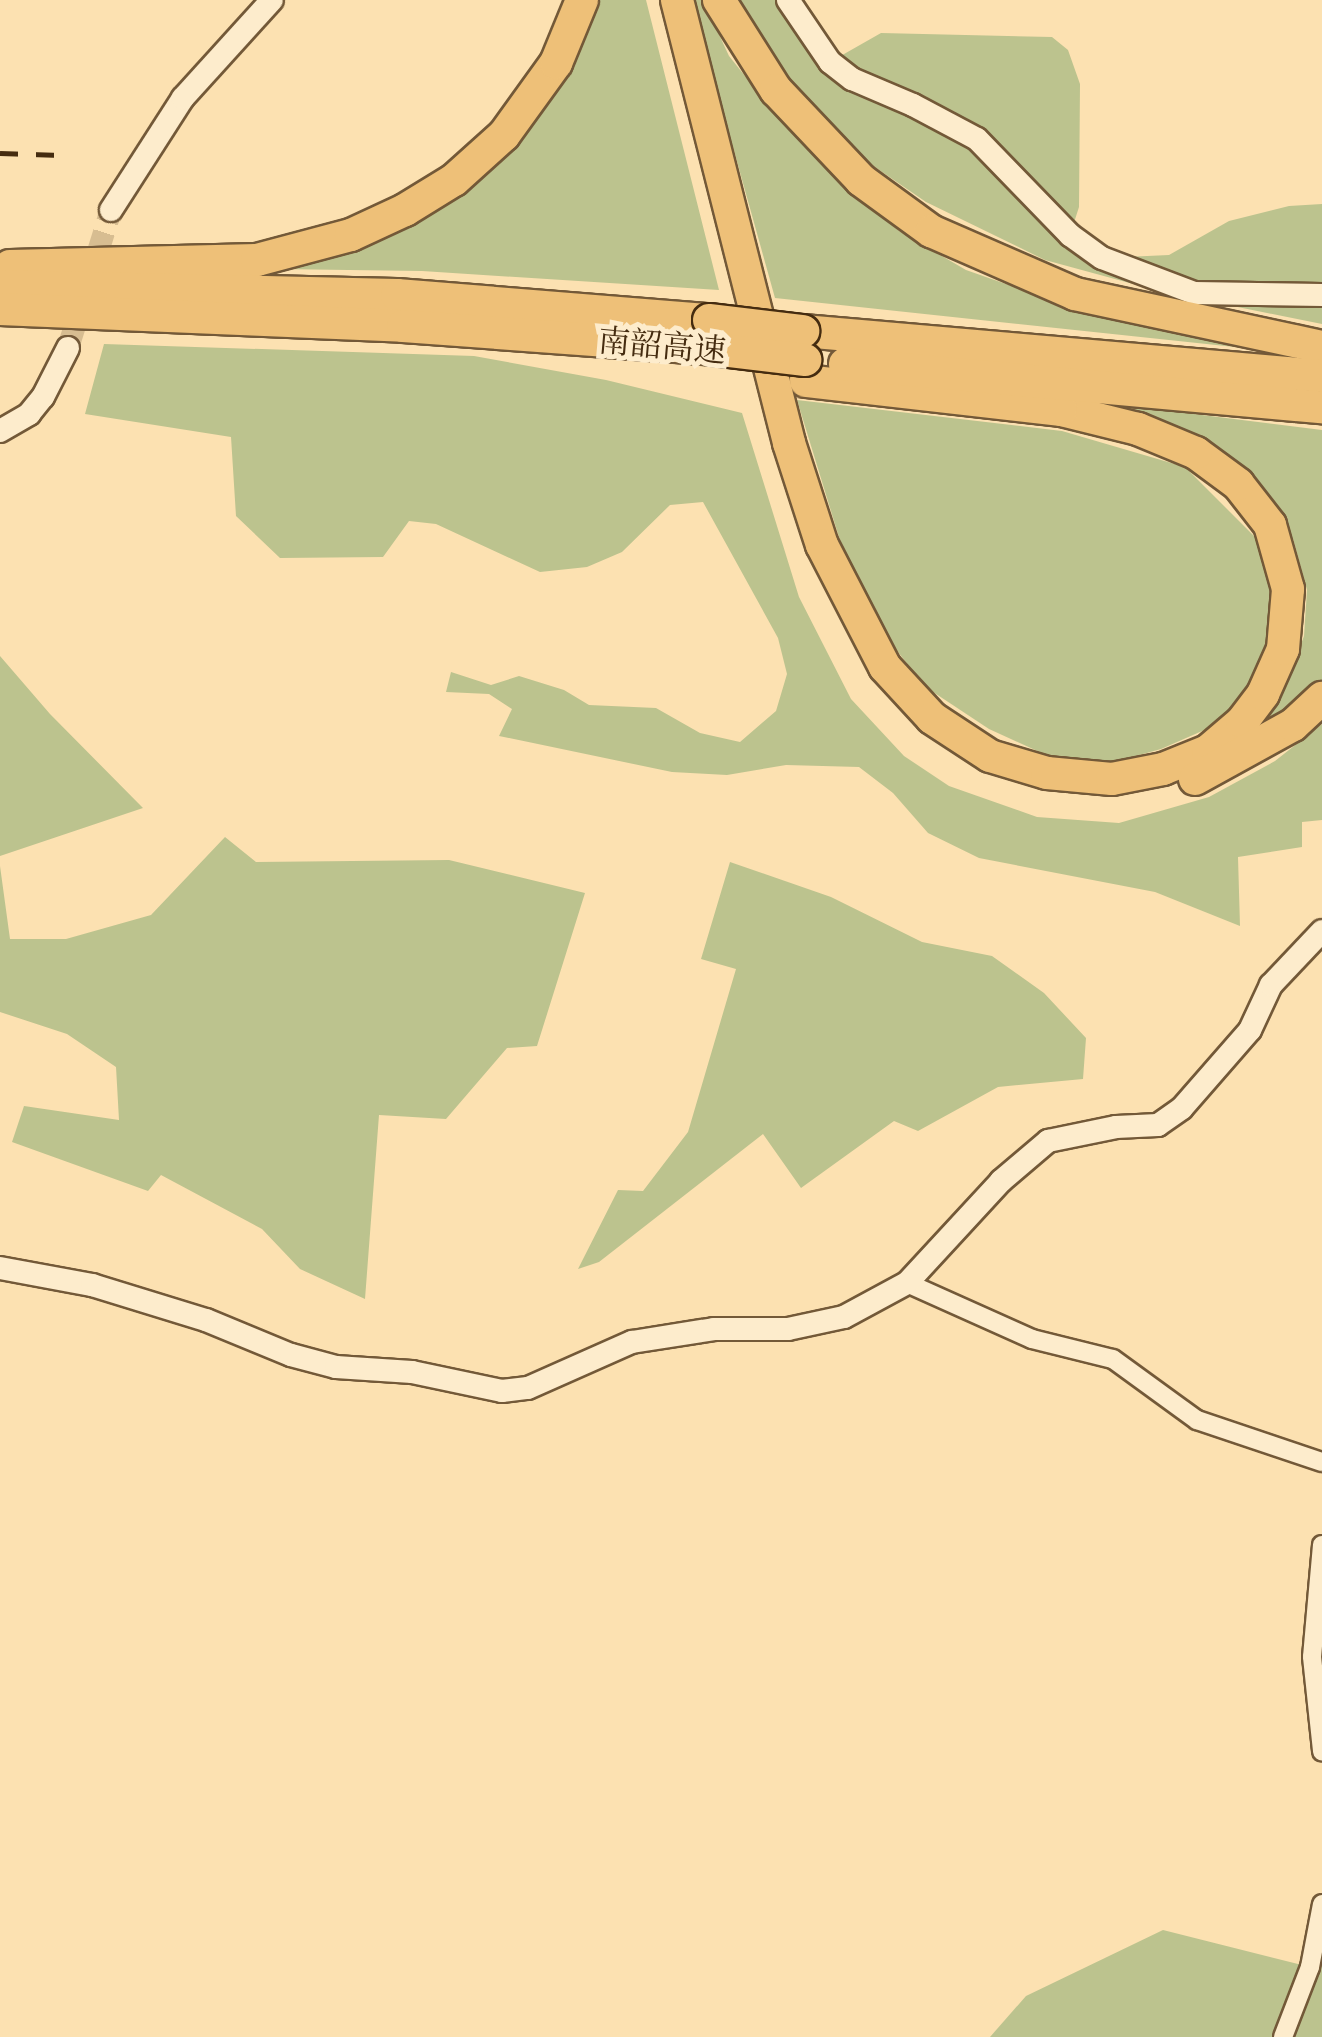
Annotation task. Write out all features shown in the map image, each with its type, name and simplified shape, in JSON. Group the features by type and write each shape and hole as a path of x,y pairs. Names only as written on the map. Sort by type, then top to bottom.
{"highway":[{"path":"0,266 257,260 370,227 454,180 504,134 556,63 582,0"},
{"path":"658,0 791,506 844,641 881,694 936,742 1002,778 1069,799 1134,797 1202,777 1292,724 1322,698"},
{"path":"677,0 790,443 822,545 885,667 947,728 990,756 1047,773 1112,779 1163,768 1208,751 1242,722 1263,694 1283,649 1288,589 1270,525 1238,484 1196,453 1138,429 1061,410 805,357 712,347"},
{"path":"719,0 776,90 861,180 930,231 1075,294 1322,347"},
{"name":"南韶高速","path":"0,286 397,295 712,347"},
{"name":"南韶高速","path":"0,310 404,326 712,347 1322,407"},
{"name":"南韶高速","path":"805,357 1322,376"}],"street":[{"path":"112,210 183,98 272,0"},
{"path":"788,0 830,62 852,80 913,104 977,139 1070,235 1102,258 1194,293 1322,295"},
{"path":"0,431 28,414 43,397 68,348"},
{"path":"0,1268 92,1286 206,1320 291,1356 336,1367 412,1372 502,1391 554,1378 632,1342 714,1329 788,1330 844,1318 908,1283 1001,1181 1048,1140 1116,1127 1158,1124 1182,1108 1250,1030 1271,985 1322,932"},
{"path":"908,1283 1032,1339 1113,1359 1197,1420 1322,1462"},
{"path":"1322,1545 1312,1657 1322,1751"},
{"path":"1283,2037 1310,1967 1322,1904"}],"green space":[{"path":"593,0 646,0 719,290 422,271 275,269 390,236 459,194 525,134 574,58"},
{"path":"692,0 703,0 729,56 773,111 834,176 899,231 966,270 1071,307 1263,350 775,298"},
{"path":"733,0 788,0 830,62 881,33 1052,37 1068,50 1080,84 1079,207 1070,235 1103,258 1169,255 1229,221 1289,206 1322,204 1322,324 1159,291 1045,260 926,202 850,150 774,71"},
{"path":"104,344 474,356 606,380 742,413 799,597 851,699 904,756 949,786 1037,817 1119,823 1209,797 1275,761 1322,724 1322,820 1302,822 1302,847 1238,857 1240,926 1155,892 979,858 928,833 893,793 859,767 786,765 727,775 672,772 499,736 512,709 489,694 446,692 451,672 491,685 519,676 564,690 589,705 656,708 700,733 740,742 776,711 787,674 778,638 703,502 670,505 622,552 587,567 540,572 436,524 409,521 383,557 280,558 236,516 231,437 85,414"},
{"path":"1066,398 1322,430 1322,681 1261,731 1260,720 1287,682 1304,636 1307,590 1293,539 1267,495 1241,465 1210,443 1163,424"},
{"path":"797,400 1062,431 1185,467 1260,542 1272,596 1271,631 1260,672 1237,703 1209,728 1161,749 1114,762 1057,760 989,729 924,686 872,618 842,547"},
{"path":"0,656 50,714 143,808 0,856"},
{"path":"225,837 256,862 449,860 585,893 537,1046 507,1048 446,1119 379,1115 365,1299 300,1269 262,1229 161,1175 148,1191 12,1142 24,1106 119,1120 116,1067 67,1034 0,1012 0,866 10,939 66,939 151,915"},
{"path":"730,862 831,897 922,942 992,956 1044,993 1086,1038 1083,1079 998,1087 918,1131 894,1121 801,1188 763,1134 599,1262 578,1269 618,1190 643,1191 688,1132 736,969 701,959"},
{"path":"1322,1904 1322,2037 990,2037 1026,1996 1163,1930 1310,1967"}],"tunnel":[{"path":"68,348 111,210"}],"railway":[{"path":"0,153 61,155"}]}
